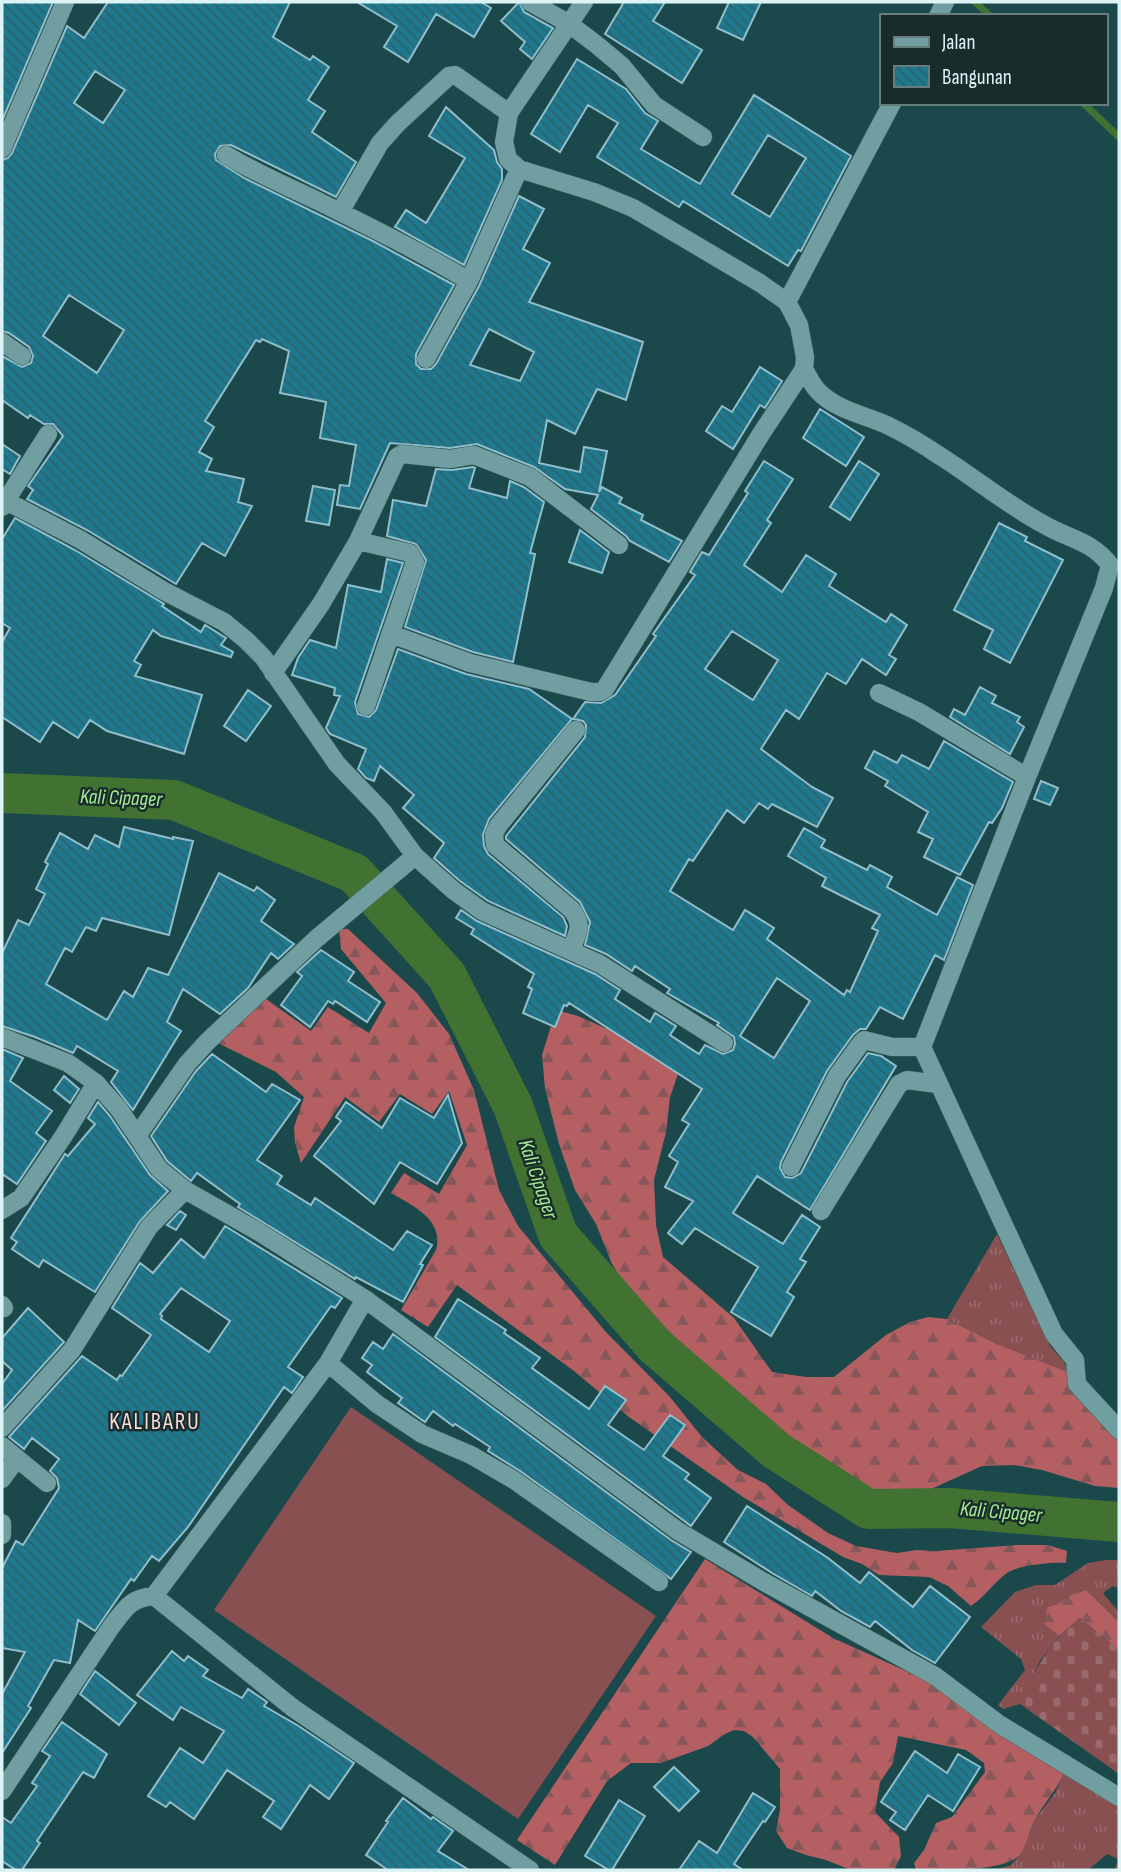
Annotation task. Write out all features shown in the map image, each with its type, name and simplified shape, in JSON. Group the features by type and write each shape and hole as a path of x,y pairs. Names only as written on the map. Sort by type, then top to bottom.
{"street":[{"path":"2,149 65,2"},
{"path":"530,2 568,23 622,66 654,105 703,137"},
{"path":"391,634 470,663 512,675 591,692 606,689 754,445 804,369 805,357 799,324 787,302 760,283 633,208 594,192 519,169 506,154 504,142 509,113 584,2"},
{"path":"340,212 380,143 449,76 455,75 509,113"},
{"path":"787,302 891,105"},
{"path":"226,155 264,177 420,251 469,281"},
{"path":"426,359 469,281 519,169"},
{"path":"2,342 22,356"},
{"path":"804,369 817,391 829,400 909,437 1003,501 1046,526 1091,546 1110,565 1104,589 1027,777 922,1047 1054,1335 1075,1369 1077,1384 1119,1430"},
{"path":"48,434 4,504 81,541 164,591 224,622 255,648 337,764 383,812 415,856 482,911 600,964 724,1043"},
{"path":"273,673 321,604 358,541 397,457 410,454 438,459 474,455 530,477 619,545"},
{"path":"358,541 410,553 414,557 413,569 366,706"},
{"path":"879,693 919,712 1027,777"},
{"path":"571,950 579,928 578,918 571,909 495,845 494,840 498,826 576,730"},
{"path":"137,1136 206,1042 337,921 415,856"},
{"path":"2,1037 68,1063 96,1083 119,1109 159,1170 186,1190 365,1299 678,1531 764,1582 935,1676 999,1724 1119,1797"},
{"path":"791,1167 837,1076 864,1040 892,1046 922,1047"},
{"path":"821,1211 899,1084 907,1080 938,1084"},
{"path":"2,1210 21,1198 96,1083"},
{"path":"2,1428 72,1350 141,1238 186,1190"},
{"path":"154,1596 328,1363 365,1299"},
{"path":"328,1363 388,1412 422,1434 471,1455 514,1480 659,1582"},
{"path":"2,1446 47,1483"},
{"path":"2,1479 17,1458"},
{"path":"2,1523 2,1535"},
{"path":"2,1791 111,1627 138,1598 154,1596 293,1708 434,1807 530,1870"}],"green space":[{"path":"339,929 348,929 417,993 449,1034 474,1090 499,1190 518,1226 605,1331 670,1397 702,1437 738,1470 766,1484 788,1505 828,1533 856,1546 897,1553 1048,1545 1067,1551 1066,1563 1012,1570 971,1606 948,1586 929,1577 879,1575 862,1564 843,1557 743,1497 629,1417 574,1371 457,1285 428,1327 401,1310 436,1250 437,1239 431,1222 425,1215 391,1193 404,1173 439,1194 467,1145 449,1091 432,1114 400,1094 379,1122 345,1097 301,1163 294,1127 304,1097 276,1072 216,1042 266,999 311,1031 328,1007 369,1033 386,1003 341,949"},
{"path":"556,1010 578,1016 625,1037 678,1074 670,1097 666,1132 654,1180 656,1225 663,1257 734,1318 772,1372 806,1377 834,1377 886,1335 910,1322 928,1317 947,1319 997,1344 1068,1372 1076,1394 1119,1441 1119,1488 1095,1486 1042,1470 1014,1465 982,1466 931,1489 884,1497 848,1484 797,1449 740,1403 628,1290 612,1264 596,1224 575,1190 559,1144 545,1088 542,1055"},
{"path":"997,1234 1050,1346 1064,1362 1068,1372 997,1344 947,1319"},
{"path":"351,1407 656,1616 518,1819 214,1610"},
{"path":"705,1559 833,1638 926,1680 1064,1774 1035,1820 1020,1855 1012,1861 987,1867 916,1870 914,1863 924,1850 936,1823 952,1817 985,1772 984,1763 966,1750 898,1736 893,1763 880,1782 875,1812 899,1837 901,1856 894,1870 851,1870 787,1848 776,1831 780,1810 780,1769 753,1737 744,1731 734,1730 708,1746 661,1763 631,1763 607,1781 555,1865 517,1840"},
{"path":"1119,1560 1119,1588 1113,1586 1103,1593 1119,1612 1119,1622 1086,1590 1047,1607 1044,1624 1059,1636 1040,1661 1020,1704 1003,1709 998,1705 1025,1670 1021,1659 981,1627 1015,1592 1036,1585 1055,1585 1088,1563"},
{"path":"1086,1590 1119,1622 1119,1650 1080,1618 1059,1636 1044,1624 1047,1607"},
{"path":"1080,1618 1119,1650 1119,1774 1020,1704 1051,1646"},
{"path":"1064,1774 1119,1807 1119,1870 1115,1870 1118,1859 1107,1854 1088,1870 995,1870 1011,1865 1021,1854 1036,1818 1055,1793"}],"building":[{"path":"2,2 53,2 2,121"},
{"path":"108,2 290,2 273,37 310,60 313,56 329,67 308,100 325,111 312,132 356,162 336,197 231,145 220,146 215,154 216,160 244,178 373,241 454,285 416,354 416,364 421,369 431,369 436,364 479,286 519,196 544,209 523,249 550,263 529,302 643,342 626,400 597,389 575,434 547,420 539,463 580,472 584,447 607,451 599,492 602,487 622,498 619,503 643,515 641,520 682,541 669,562 630,541 591,509 598,495 565,489 534,467 477,444 450,448 390,443 360,509 337,505 340,485 349,486 356,445 320,438 326,402 280,393 289,351 262,339 260,342 256,340 205,421 214,427 199,452 212,459 206,471 244,479 238,502 252,506 225,556 202,543 176,584 87,530 27,499 33,490 28,486 63,436 53,424 44,424 30,415 28,418 2,400 2,356 22,367 31,363 33,356 29,347 2,331 2,160 12,153 67,26 84,38","holes":["95,71 125,90 103,123 74,103","69,295 124,330 97,373 43,336","489,329 534,352 520,381 470,365"]},
{"path":"357,2 481,2 491,8 474,37 436,14 408,62 384,47 397,26"},
{"path":"519,2 524,12 553,28 532,59 520,49 525,42 501,21"},
{"path":"624,2 665,2 653,21 702,50 682,83 605,34"},
{"path":"729,2 761,2 743,40 717,28"},
{"path":"577,59 626,89 645,113 658,121 641,149 700,184 754,95 851,156 801,251 798,250 788,266 683,201 679,207 597,157 618,123 588,105 560,152 531,134","holes":["768,135 806,158 770,217 732,194"]},
{"path":"446,107 494,150 502,169 502,180 464,265 395,227 406,210 426,223 465,158 429,136"},
{"path":"760,367 782,381 765,408 760,405 733,449 706,431 722,406 732,412"},
{"path":"820,409 864,437 846,466 803,438"},
{"path":"2,444 20,456 10,474 2,469"},
{"path":"764,461 793,479 767,520 771,523 744,565 782,592 806,555 836,574 829,586 886,622 891,614 907,625 889,655 896,659 886,675 862,659 846,684 827,673 799,719 786,710 761,749 812,787 833,798 817,827 772,804 768,809 759,803 744,823 727,810 693,861 689,859 670,891 733,930 745,910 774,928 767,939 844,995 847,990 850,992 878,931 872,928 880,915 822,886 826,878 788,856 804,828 825,840 821,847 867,870 870,865 892,877 887,887 937,915 957,877 973,885 944,960 935,955 903,1019 880,1007 866,1029 860,1029 853,1035 827,1071 781,1162 780,1168 785,1177 792,1178 801,1173 847,1082 868,1053 881,1056 896,1066 810,1210 757,1176 733,1213 783,1244 802,1215 820,1227 800,1259 806,1262 787,1292 794,1297 771,1336 731,1312 758,1267 695,1228 682,1244 668,1233 693,1201 665,1187 678,1162 669,1156 689,1124 682,1120 702,1089 569,1003 564,1005 555,1027 523,1013 532,989 528,987 534,974 471,934 474,929 456,918 461,910 477,921 595,974 620,990 615,999 650,1022 655,1013 676,1026 670,1035 699,1054 705,1045 723,1054 733,1050 734,1037 717,1025 719,1023 667,993 670,989 635,966 632,971 606,954 585,945 590,922 580,902 506,839 506,836 585,737 586,725 583,721 573,719 585,702 601,703 615,695 656,636 653,634 695,575 690,572 702,552 709,555 748,493 745,491","holes":["732,631 778,660 753,700 705,669","777,978 810,1001 774,1058 740,1036"]},
{"path":"859,461 879,474 850,520 830,507"},
{"path":"475,468 469,488 507,498 510,481 524,487 544,502 530,553 535,554 513,662 473,652 405,627 426,560 416,544 387,536 393,500 426,506 436,469"},
{"path":"313,486 335,490 329,525 306,521"},
{"path":"15,518 75,550 164,604 162,606 201,632 205,625 226,638 221,645 233,652 231,657 161,636 153,630 134,661 141,665 135,676 202,695 184,754 107,731 90,720 78,738 53,722 40,742 2,717 2,642 10,628 2,623 2,539"},
{"path":"999,523 1027,537 1025,541 1063,560 1010,663 984,649 993,630 954,610"},
{"path":"580,530 609,552 602,573 569,562"},
{"path":"387,559 403,563 355,702 358,714 369,717 376,710 398,649 466,674 529,689 572,719 489,819 483,835 488,854 563,917 567,926 565,936 488,901 434,858 444,843 403,808 414,795 380,766 374,781 366,778 358,769 366,749 330,734 326,728 340,696 334,695 335,688 292,675 298,658 310,640 336,648 348,585 381,592"},
{"path":"980,687 996,696 992,703 1020,717 1017,722 1024,727 1010,754 950,717 954,709 965,715"},
{"path":"248,690 271,706 246,741 224,726"},
{"path":"944,741 1013,782 1002,808 992,823 989,822 960,875 924,857 933,839 918,832 928,812 885,786 888,781 865,768 874,751 897,763 902,755 929,769"},
{"path":"1041,781 1058,788 1050,805 1034,799"},
{"path":"124,827 193,841 169,935 102,918 96,931 86,927 72,952 65,948 46,984 107,1020 124,991 133,997 148,968 168,975 219,873 254,891 257,887 275,900 261,921 294,944 278,959 271,953 248,988 220,1014 183,989 167,1022 181,1031 133,1110 111,1082 118,1071 77,1046 73,1053 2,1026 2,953 18,920 29,925 45,894 36,889 48,864 45,862 60,833 88,849 95,835 119,847"},
{"path":"321,950 354,972 348,981 380,1002 367,1022 335,1001 333,1004 328,1001 310,1027 281,1005 302,976 297,972"},
{"path":"2,1049 23,1058 10,1081 52,1111 36,1133 46,1141 17,1184 2,1174"},
{"path":"212,1054 266,1092 272,1084 300,1100 257,1160 282,1176 277,1184 311,1205 315,1198 393,1250 407,1231 432,1245 403,1302 356,1277 355,1279 238,1207 240,1204 197,1173 191,1181 167,1161 151,1136 196,1071"},
{"path":"64,1076 79,1089 70,1103 54,1090"},
{"path":"448,1095 462,1143 437,1184 400,1162 374,1204 314,1156 341,1121 336,1117 346,1102 382,1128 400,1098 434,1118"},
{"path":"98,1102 150,1175 168,1191 140,1221 95,1292 43,1260 39,1267 12,1249 17,1242 11,1238 65,1154 68,1156 95,1124 88,1118"},
{"path":"180,1211 186,1215 176,1230 167,1225"},
{"path":"225,1226 342,1298 335,1308 331,1306 288,1367 303,1377 292,1393 284,1387 188,1527 159,1561 152,1556 134,1581 131,1579 95,1631 78,1620 70,1663 54,1660 28,1706 31,1708 2,1753 2,1694 25,1652 2,1648 2,1568 16,1541 23,1545 59,1488 57,1478 50,1471 59,1459 32,1438 24,1449 9,1437 82,1356 117,1380 122,1376 151,1335 112,1308 140,1263 153,1273 181,1239 204,1258","holes":["181,1288 230,1321 209,1352 161,1319 160,1314"]},
{"path":"458,1299 506,1330 504,1333 540,1358 532,1368 589,1409 605,1386 626,1400 608,1425 644,1450 670,1415 685,1425 663,1456 689,1474 685,1479 711,1498 691,1526 435,1337"},
{"path":"28,1308 64,1342 2,1411 2,1384 12,1370 2,1361 2,1338"},
{"path":"393,1334 671,1540 691,1552 671,1579 488,1451 490,1447 455,1424 453,1426 433,1411 425,1422 398,1403 402,1398 367,1372 372,1365 362,1358 373,1342 383,1349"},
{"path":"747,1506 828,1558 860,1583 869,1572 913,1607 930,1586 970,1617 935,1663 912,1650 875,1621 870,1627 841,1611 815,1591 812,1596 724,1542"},
{"path":"172,1651 184,1661 188,1656 208,1670 203,1676 242,1698 248,1689 267,1702 264,1706 354,1763 329,1799 310,1785 281,1829 263,1817 274,1801 227,1770 194,1819 170,1802 166,1807 148,1796 180,1748 203,1763 224,1731 181,1707 173,1720 137,1695"},
{"path":"95,1671 136,1703 119,1725 80,1694"},
{"path":"62,1722 107,1754 94,1778 83,1772 37,1841 40,1843 22,1870 16,1870 2,1861 2,1817 11,1823 37,1786 32,1783 50,1756 42,1751"},
{"path":"915,1751 947,1773 958,1754 980,1767 953,1811 928,1795 905,1830 890,1820 896,1812 881,1802"},
{"path":"674,1767 699,1791 679,1811 654,1787"},
{"path":"753,1793 775,1807 734,1864 743,1870 679,1870 699,1841 717,1853"},
{"path":"403,1798 431,1819 433,1817 453,1831 438,1851 469,1870 388,1870 366,1855"},
{"path":"619,1800 645,1816 612,1870 609,1870 585,1856"}],"waterway":[{"path":"975,2 988,14"},
{"path":"1085,105 1119,137"},
{"name":"Kali Cipager","path":"2,793 174,800 354,873 447,976 513,1106 558,1235 655,1346 777,1451 868,1509 949,1508 1119,1522"}],"district":[{"name":"KALIBARU","path":"155,1422"}]}
